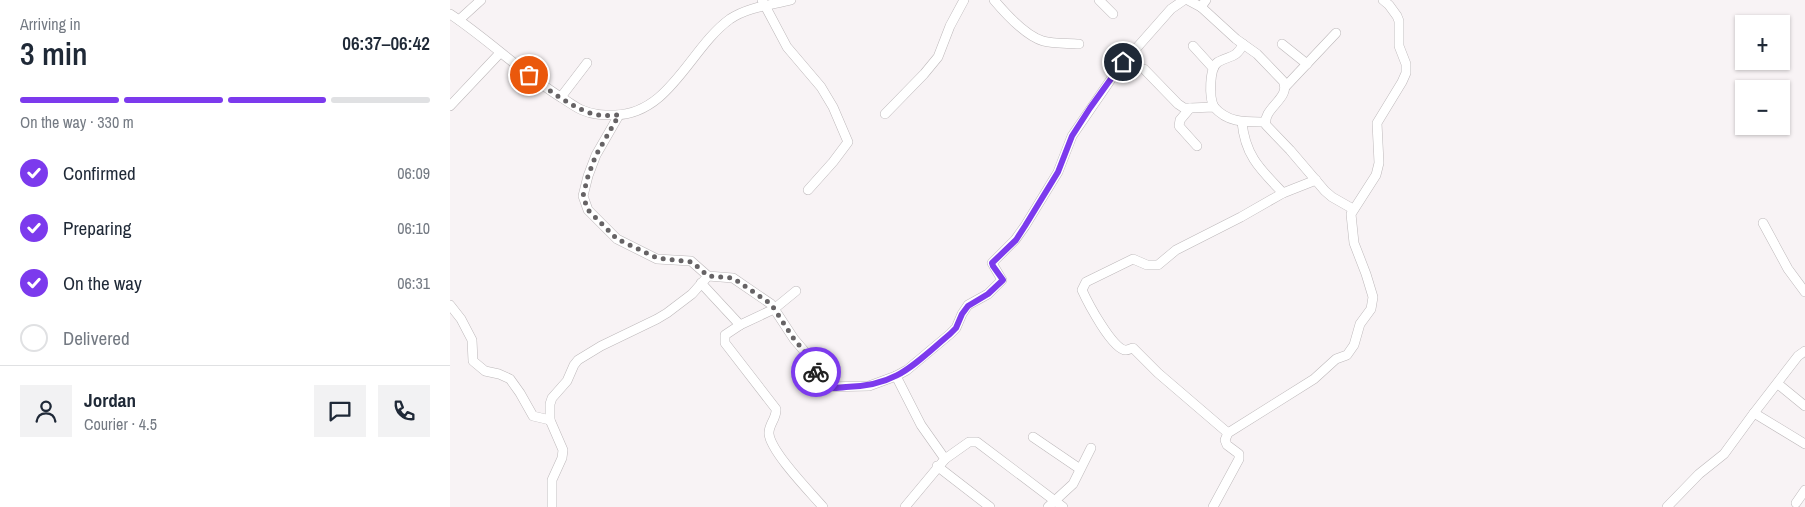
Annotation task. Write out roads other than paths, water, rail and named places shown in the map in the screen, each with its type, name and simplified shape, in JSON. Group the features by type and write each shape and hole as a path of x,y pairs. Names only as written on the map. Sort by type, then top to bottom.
{"street":[{"path":"459,20 480,0"},
{"path":"450,14 543,86 581,110 598,115 619,115 631,114 658,100 728,20 765,3 792,0"},
{"path":"885,114 924,74 938,56 950,26 964,0"},
{"path":"994,0 1011,18 1035,37 1049,42 1079,44"},
{"path":"1099,0 1113,14"},
{"path":"552,507 552,480 562,458 563,450 550,420 552,398 567,381 578,360 601,346 657,319 692,294 705,280 733,278 771,304 794,339 811,359 821,384 825,387 869,386 907,370 956,328 968,306 988,294 1002,280 992,263 1016,240 1025,226 1058,172 1072,136 1085,115 1123,62 1171,9 1184,0"},
{"path":"1188,0 1204,3 1286,86"},
{"path":"1214,507 1239,454 1227,445 1225,440 1228,433 1314,379 1330,364 1347,354 1351,350 1357,330 1371,309 1373,297 1354,243 1351,219 1353,209 1376,175 1379,162 1377,123 1406,72 1406,64 1399,46 1398,16 1389,4 1383,0"},
{"path":"765,3 788,47 820,87 832,107 848,142 808,190"},
{"path":"1336,33 1286,86 1284,92 1266,117 1265,122 1266,126 1332,197 1353,209"},
{"path":"1243,44 1234,56 1219,62 1213,68 1210,98 1214,107 1227,118 1242,122 1265,122"},
{"path":"1282,44 1307,64"},
{"path":"1192,46 1213,68"},
{"path":"450,106 500,53"},
{"path":"561,97 587,63"},
{"path":"1144,69 1184,108 1214,107"},
{"path":"1190,108 1180,120 1179,126 1196,146"},
{"path":"619,115 596,155 588,176 583,196 588,210 617,239 657,258 692,262 740,324"},
{"path":"1242,122 1243,138 1250,155 1265,175 1283,193"},
{"path":"1228,433 1158,373 1133,348 1126,350 1120,348 1099,323 1082,290 1082,286 1086,282 1133,259 1147,266 1158,265 1176,250 1283,193 1316,180"},
{"path":"1763,223 1788,269 1805,292"},
{"path":"796,291 774,309 740,324 725,334 725,343 776,409 776,415 768,432 770,441 823,507"},
{"path":"450,305 461,319 472,340 473,361 485,371 510,379 533,416 550,420"},
{"path":"1667,507 1699,474 1724,454 1798,356 1805,351"},
{"path":"896,376 921,426 945,459"},
{"path":"1778,384 1805,406"},
{"path":"1754,412 1805,444"},
{"path":"1033,437 1080,469"},
{"path":"905,507 937,466 969,442 977,442 1051,504 1063,507"},
{"path":"1051,504 1069,488 1091,448"},
{"path":"937,466 990,507"},
{"path":"1796,503 1805,490"}]}
